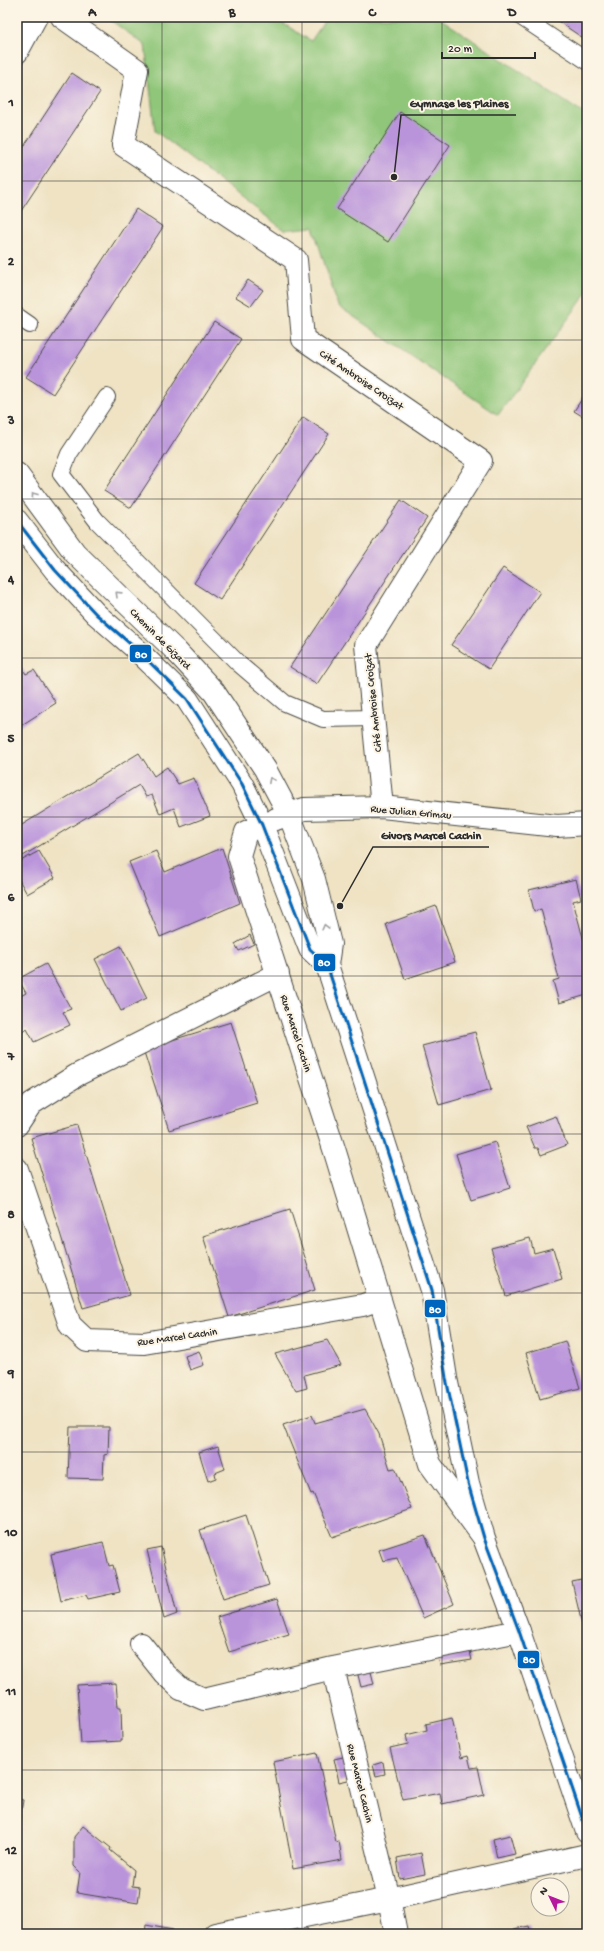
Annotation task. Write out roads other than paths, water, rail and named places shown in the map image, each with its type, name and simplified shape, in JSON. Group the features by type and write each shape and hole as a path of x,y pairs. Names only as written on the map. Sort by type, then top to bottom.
{"street":[{"path":"17,52 36,17"},
{"name":"Cité Ambroise Croizat","path":"62,17 137,70 123,145 296,260 304,339 481,461 366,645 382,807"},
{"name":"Chemin de Gizard","path":"17,474 75,553 176,651 214,692 265,769 289,814"},
{"path":"17,521 55,570 96,614 136,648 187,699 242,784 262,825 310,949 328,965"},
{"name":"Rue Julian Grimau","path":"262,825 304,809 382,807 557,826 587,824"},
{"name":"Rue Marcel Cachin","path":"289,814 314,879 330,944 328,965 432,1290 446,1378 468,1484 484,1538 519,1632 587,1832"},
{"name":"Rue Marcel Cachin","path":"262,825 246,832 239,856 278,974 430,1464 484,1538"},
{"path":"17,1125 31,1104 77,1076 278,974"},
{"name":"Rue Marcel Cachin","path":"17,1169 70,1325 87,1341 144,1343 363,1305 380,1299"},
{"path":"141,1644 164,1673 182,1689 204,1699 333,1668 519,1632"},
{"name":"Rue Marcel Cachin","path":"333,1668 389,1899 396,1934"},
{"path":"215,1934 389,1899 587,1855"}],"lane":[{"path":"521,17 587,61"},
{"path":"107,397 69,454 61,474 97,521 239,664 285,703 323,719 373,718"}],"place":[{"name":"Gymnase les Plaines","path":"394,177"},
{"name":"Givors Marcel Cachin","path":"340,906"}]}
